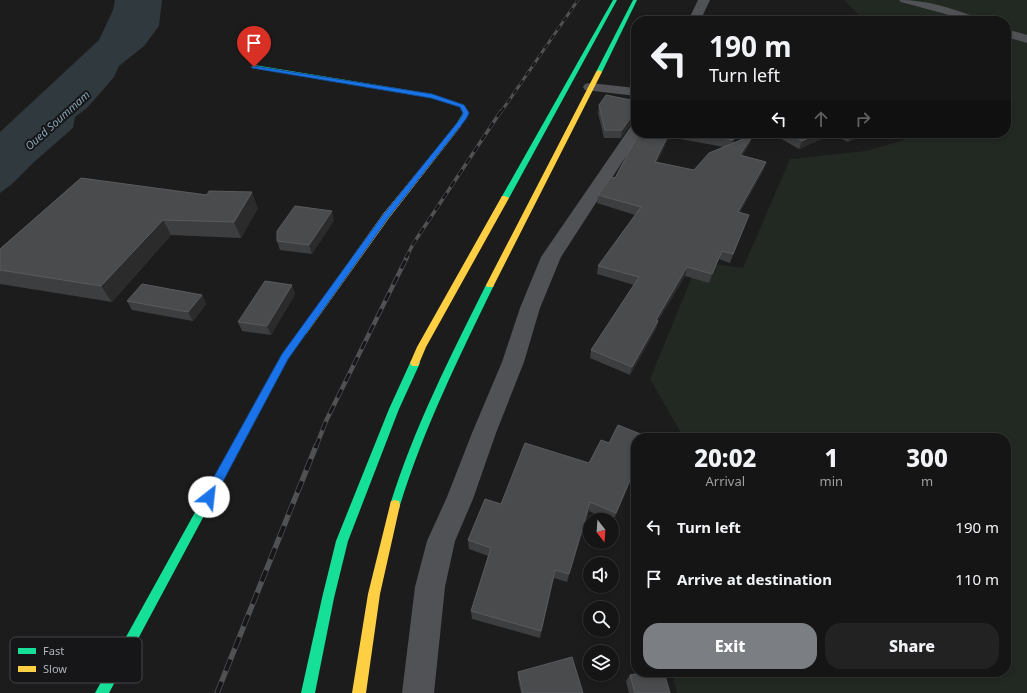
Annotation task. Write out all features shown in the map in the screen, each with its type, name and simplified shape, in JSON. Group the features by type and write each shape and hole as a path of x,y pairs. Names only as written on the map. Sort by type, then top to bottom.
{"main road":[{"path":"308,693 328,598 342,541 394,409 422,347 615,0"},
{"path":"360,693 367,628 382,556 397,497 418,438 497,269 590,87 604,63 634,0"},
{"path":"132,637 285,357 386,216 464,118 466,113 462,106 432,96 254,67"},
{"path":"102,693 107,683"}],"street":[{"path":"696,16 704,0"},
{"path":"905,0 953,12 962,16"},
{"path":"1011,34 1027,39"},
{"path":"590,87 631,91"},
{"path":"418,693 430,587 441,540 460,499 484,433 514,362 530,308 551,257 631,136"}],"shaded area":[{"path":"844,0 1027,0 1027,693 677,693 673,677 1011,677 1011,433 681,433 650,379 698,262 743,268 790,159 866,151 904,140 903,138 1011,138 1011,16 860,16"}],"water":[{"name":"Oued Soummam","path":"115,0 162,0 159,26 144,46 119,66 114,77 87,108 75,117 73,128 34,162 12,184 0,193 0,132 99,40 113,10"}],"building":[{"path":"606,95 631,100 631,117 622,130 605,130 599,105"},
{"path":"636,138 667,138 655,162 694,170 709,153 746,138 751,138 740,155 766,162 738,212 749,215 733,254 722,251 712,274 687,267 656,320 658,321 632,367 591,350 639,277 598,266 641,207 598,195 611,177 615,178"},
{"path":"722,138 734,138 733,140"},
{"path":"797,138 808,138 802,141"},
{"path":"81,178 207,195 209,191 252,192 234,222 163,220 101,286 0,270 0,249"},
{"path":"295,206 332,211 309,245 277,241 277,231"},
{"path":"265,281 292,285 267,326 238,322"},
{"path":"142,284 202,295 188,312 127,301"},
{"path":"618,425 638,433 631,433 631,478 616,513 590,502 587,513 583,513 583,526 569,574 555,570 541,631 471,611 491,548 468,540 485,499 501,504 525,443 589,463 601,440 609,443"},
{"path":"572,657 583,693 523,693 518,672"},
{"path":"630,675 631,677 665,677 670,693 635,693"}],"railway":[{"path":"501,112 578,0"},
{"path":"406,258 413,244 501,111"},
{"path":"316,447 326,421 407,257"},
{"path":"217,693 316,446"}],"traffic: fast":[{"path":"505,198 615,0"},
{"path":"599,72 635,0"},
{"path":"254,67 432,96 462,106 466,113 458,126"},
{"path":"395,505 414,449 437,393 490,285"},
{"path":"132,637 285,357 304,331"},
{"path":"308,693 328,598 342,541 394,409 415,363"},
{"path":"102,693 107,683"}],"traffic: slow":[{"path":"490,285 599,72"},
{"path":"304,331 386,216 458,126"},
{"path":"415,363 422,347 505,198"},
{"path":"359,693 374,594 395,505"}],"route":[{"path":"209,497 285,357 386,216 464,118 466,113 462,106 457,103 432,96 254,67"}]}
